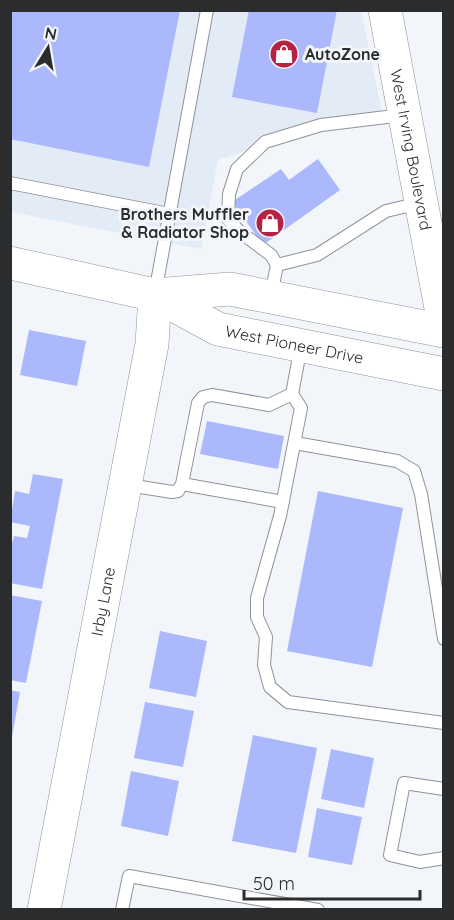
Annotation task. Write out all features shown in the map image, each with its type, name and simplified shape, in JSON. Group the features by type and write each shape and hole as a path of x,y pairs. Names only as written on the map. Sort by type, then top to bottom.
{"street":[{"name":"West Irving Boulevard","path":"386,10 444,324"},
{"name":"West Pioneer Drive","path":"10,263 155,295 218,329 444,374"},
{"name":"West Pioneer Drive","path":"155,295 230,289 444,331"},
{"name":"Irby Lane","path":"44,909 152,345 155,295"}],"lane":[{"path":"155,295 207,10"},
{"path":"271,297 277,264 271,255 239,231 228,219 229,194 237,169 265,142 321,125 405,115"},
{"path":"10,183 169,214"},
{"path":"277,264 317,255 386,211 421,202"},
{"path":"302,346 291,394 301,408 295,443 283,502 258,598 257,617 266,637 264,665 270,687 288,702 444,723"},
{"path":"124,484 178,491 182,484 198,403 203,396 212,395 269,405 291,394"},
{"path":"295,443 397,461 414,471 421,494 444,639"},
{"path":"182,484 283,502"},
{"path":"444,789 404,783 390,855 420,862 444,858"},
{"path":"122,909 129,876 318,909"}],"shaded area":[{"path":"10,11 361,11 382,112 324,124 218,160 201,249 11,212"}],"building":[{"path":"10,10 180,10 149,167 10,139"},
{"name":"AutoZone","path":"249,10 337,10 317,113 232,97"},
{"name":"Brothers Muffler & Radiator Shop","path":"318,159 340,190 263,245 232,202 281,169 289,180"},
{"path":"29,330 86,341 77,386 20,375"},
{"path":"207,421 284,436 278,469 200,454"},
{"path":"33,474 63,479 42,589 10,583 10,551 14,536 27,538 30,526 10,522 15,491 29,494"},
{"path":"318,491 403,508 372,667 287,651"},
{"path":"10,595 42,601 26,683 10,680"},
{"path":"160,631 207,641 196,697 149,688"},
{"path":"10,690 20,692 12,737 10,737"},
{"path":"145,702 194,711 183,767 134,758"},
{"path":"253,735 317,748 296,853 232,841"},
{"path":"331,749 374,758 364,808 321,799"},
{"path":"131,771 179,781 168,836 121,826"},
{"path":"317,808 362,817 352,865 308,857"}],"place":[{"name":"AutoZone","path":"284,54"},
{"name":"Brothers Muffler & Radiator Shop","path":"270,223"}]}
